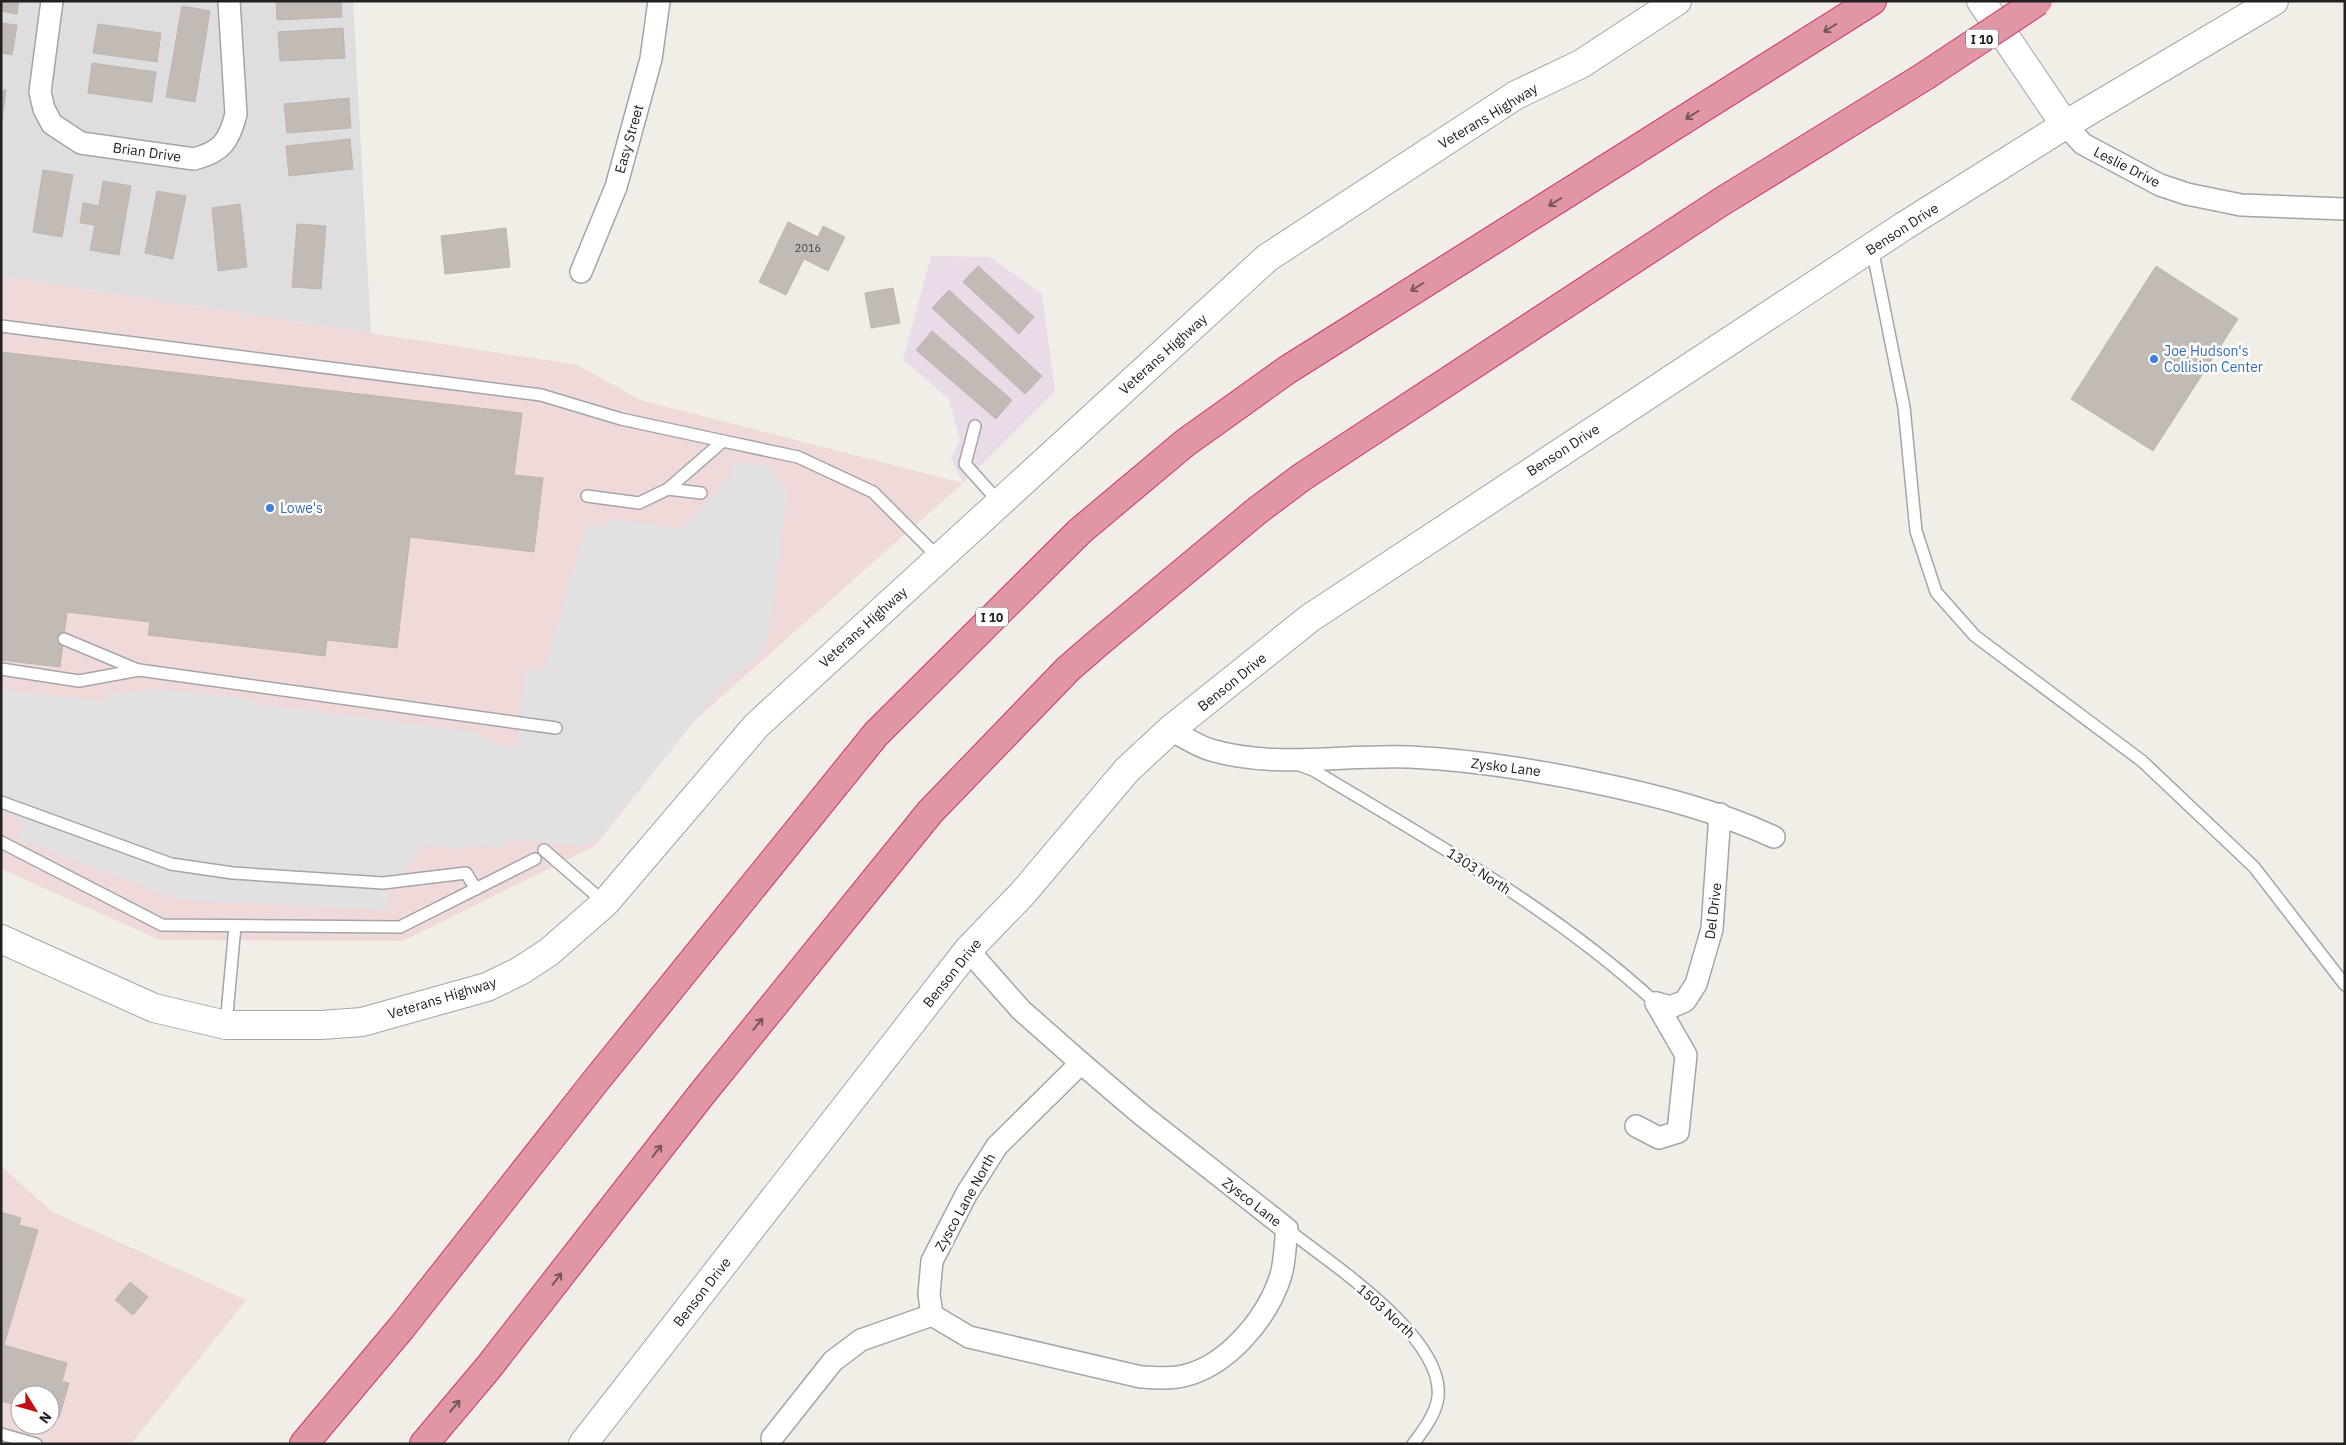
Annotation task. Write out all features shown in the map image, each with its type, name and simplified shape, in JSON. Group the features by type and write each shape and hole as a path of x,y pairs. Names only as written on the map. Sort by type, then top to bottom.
{"highway":[{"name":"I 10","path":"429,1438 488,1368 700,1095 930,812 1076,662 1258,510 1302,477 1721,202 1926,76 2038,1"},
{"name":"I 10","path":"305,1442 402,1327 594,1083 876,734 1080,531 1184,443 1287,370 1872,2"}],"street":[{"name":"Brian Drive","path":"52,1 40,92 44,109 52,124 81,143 194,159 211,154 224,145 232,130 236,114 229,1"},
{"name":"Easy Street","path":"581,272 616,187 651,59 659,1"},
{"name":"Veterans Highway","path":"1,939 154,1008 226,1024 321,1025 362,1022 487,987 520,971 549,952 605,903 756,726 1267,258 1516,95 1581,64 1677,1"},
{"name":"Leslie Drive","path":"1981,1 2065,124 2083,144 2160,185 2187,194 2241,205 2345,209"},
{"name":"Benson Drive","path":"583,1444 968,950 1023,893 1127,770 1170,730 1310,618 1872,248 2065,124 2274,1"},
{"name":"Zysko Lane","path":"1170,730 1209,749 1271,761 1373,755 1512,766 1653,795 1734,818 1774,837"},
{"name":"Del Drive","path":"1656,1003 1671,1007 1685,1001 1696,984 1712,929 1720,814"},
{"name":"Zysco Lane","path":"932,1315 969,1337 1141,1377 1163,1379 1185,1376 1205,1368 1225,1354 1257,1320 1268,1304 1281,1274 1287,1230 1142,1115 1081,1063 1021,1010 968,950"},
{"path":"1636,1126 1659,1138 1678,1132 1686,1055 1656,1003"},
{"name":"Zysco Lane North","path":"932,1315 929,1294 932,1261 967,1193 997,1146 1081,1063"},
{"path":"772,1438 811,1387 840,1356 861,1340 932,1315"}],"lane":[{"path":"1872,248 1904,407 1916,531 1936,592 1975,636 2142,761 2254,867 2345,985"},
{"path":"1,326 541,395 621,420 798,457 873,492 938,558"},
{"path":"975,426 965,464 999,502"},
{"path":"587,496 639,503 668,489 723,441"},
{"path":"668,489 702,493"},
{"path":"64,640 139,670 556,728"},
{"path":"1,669 78,681 139,670"},
{"name":"1303 North","path":"1288,760 1313,770 1494,880 1586,942 1656,1003"},
{"path":"1,802 172,864 234,873 383,883 466,873 476,889"},
{"path":"1,842 162,925 400,927 535,859"},
{"path":"544,850 605,903"},
{"path":"226,1024 235,926"},
{"name":"1503 North","path":"1287,1230 1383,1305 1412,1333 1423,1347 1436,1374 1438,1399 1426,1427 1413,1444"},
{"path":"1,1434 36,1444"}],"shaded area":[{"path":"1,1 353,1 371,333 1,276"},
{"path":"931,256 990,257 1042,294 1055,391 963,483 951,458 960,440 949,399 903,360"},
{"path":"1,276 578,365 640,400 963,483 696,719 595,846 403,941 160,940 1,869"},
{"path":"733,461 767,465 788,491 767,643 759,655 722,686 606,829 587,846 505,839 504,848 485,845 456,849 423,845 387,894 388,910 185,900 169,896 18,839 24,821 1,811 1,690 106,702 108,692 124,694 149,689 243,698 265,705 474,732 496,744 517,747 526,669 544,671 587,524 606,527 607,519 681,529 731,477"},
{"path":"1,1166 51,1211 246,1300 131,1444 1,1444"}],"building":[{"path":"1,1 19,1 17,14 1,11"},
{"path":"276,1 341,1 342,17 277,20"},
{"path":"182,6 210,11 195,102 166,97"},
{"path":"1,23 17,25 12,55 1,53"},
{"path":"98,24 161,33 157,62 93,53"},
{"path":"343,28 345,58 280,61 278,32"},
{"path":"92,63 156,72 152,102 88,93"},
{"path":"1,90 6,90 2,120 1,120"},
{"path":"349,98 351,128 287,133 284,104"},
{"path":"350,139 353,169 289,176 286,146"},
{"path":"43,170 73,175 62,237 33,232"},
{"path":"103,181 131,186 119,255 90,250 95,225 80,223 83,203 99,206"},
{"path":"157,191 186,196 173,259 145,253"},
{"path":"240,204 247,267 218,271 212,208"},
{"path":"788,222 818,237 823,226 845,237 828,271 804,259 786,295 759,282"},
{"path":"297,224 326,226 321,289 292,287"},
{"path":"506,228 510,267 445,274 441,236"},
{"path":"978,266 1034,317 1019,334 963,282"},
{"name":"Joe Hudson's Collision Center","path":"2156,266 2238,319 2153,451 2071,399"},
{"path":"893,288 900,323 871,328 865,293"},
{"path":"949,290 1042,376 1025,394 932,308"},
{"path":"932,331 1012,400 996,419 916,350"},
{"name":"Lowe's","path":"1,352 522,413 514,475 543,478 534,552 410,537 397,648 327,640 325,656 148,635 150,622 67,612 60,667 1,660"},
{"path":"1,1212 21,1218 19,1225 38,1230 4,1345 67,1363 62,1381 69,1383 60,1414 60,1385 10,1385 10,1403 1,1401"},
{"path":"130,1282 148,1297 133,1315 115,1300"}],"place":[{"name":"Joe Hudson's Collision Center","path":"2154,359"},
{"name":"Lowe's","path":"270,508"}]}
